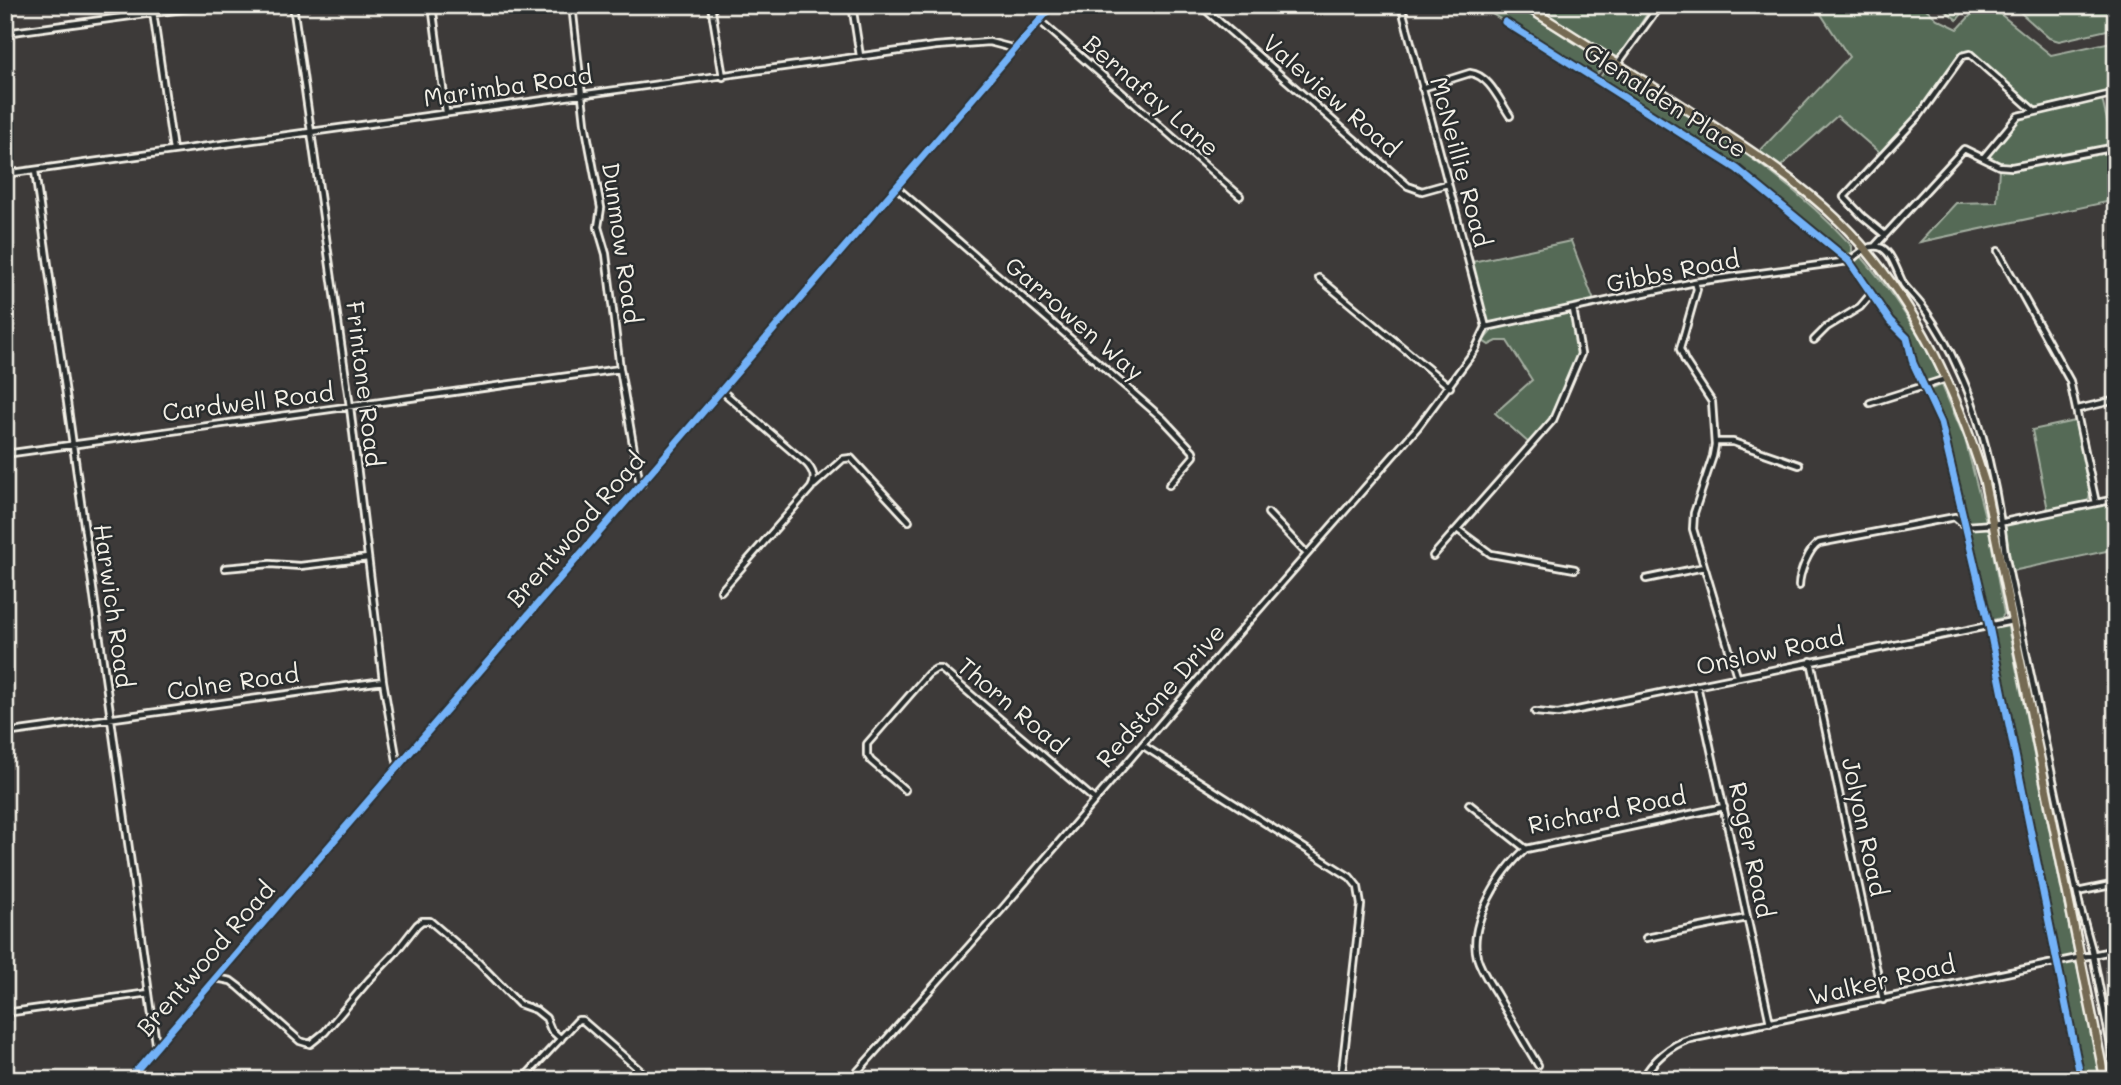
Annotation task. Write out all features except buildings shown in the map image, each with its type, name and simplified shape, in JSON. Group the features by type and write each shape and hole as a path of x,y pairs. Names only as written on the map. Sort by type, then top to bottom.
{"highway":[{"path":"1524,5 1618,63 1786,175 1840,222 1864,249 1914,318 1934,352 1969,433 1998,523 2013,606 2012,621 2105,1080"}],"street":[{"path":"152,5 173,150"},
{"path":"5,33 212,5"},
{"name":"Frintone Road","path":"293,5 350,407 383,681 398,768"},
{"path":"432,5 446,112"},
{"name":"Dunmow Road","path":"572,5 585,123 601,208 598,228 606,254 620,369 642,484"},
{"path":"711,5 723,77"},
{"path":"852,5 860,56"},
{"name":"Brentwood Road","path":"128,1080 1054,5"},
{"name":"Valeview Road","path":"1199,5 1408,186 1422,191 1448,184"},
{"name":"McNeillie Road","path":"1401,5 1486,327"},
{"path":"1618,63 1660,5"},
{"name":"Bernafay Lane","path":"1040,21 1240,196"},
{"name":"Glenalden Place","path":"1505,22 1737,169 1849,261 1890,321 1907,338 1913,363 1941,423 1989,626 2081,1080"},
{"name":"Marimba Road","path":"5,174 860,56 979,42 996,43 1016,50"},
{"path":"1885,235 1844,197 1919,116 1962,56 1969,54 2034,111"},
{"path":"1422,88 1469,73 1477,74 1485,79 1510,116"},
{"path":"1983,158 2018,116 2116,93"},
{"path":"1874,247 1964,149 1999,166 2012,167 2116,147"},
{"name":"Harwich Road","path":"35,171 157,1045"},
{"name":"Garrowen Way","path":"897,188 1163,419 1193,451 1194,456 1169,485"},
{"path":"1849,261 1864,249 1882,248 1889,255 1906,287 1926,311 1960,373 1976,418 1998,523"},
{"path":"1998,251 2044,338 2067,374 2078,409 2096,503"},
{"name":"Gibbs Road","path":"1486,327 1695,282 1849,261"},
{"path":"1319,278 1450,387"},
{"path":"1695,282 1697,289 1680,349 1712,402 1714,442 1713,456 1693,520 1695,539 1737,677"},
{"path":"1814,340 1827,327 1860,307 1871,293"},
{"path":"1433,556 1553,420 1581,352 1573,309"},
{"name":"Redstone Drive","path":"850,1080 1002,909 1411,435 1450,387 1480,343 1486,327"},
{"name":"Cardwell Road","path":"5,454 620,369"},
{"path":"1870,404 1946,379"},
{"path":"722,391 810,467 814,480 811,488"},
{"path":"2078,409 2116,400"},
{"path":"1714,442 1733,442 1799,465"},
{"path":"721,592 811,488 843,459 851,458 909,520"},
{"path":"1799,586 1799,577 1809,552 1819,543 1955,517 1965,526 1998,523 2116,499"},
{"path":"1268,513 1307,554"},
{"path":"1457,529 1491,554 1575,569"},
{"path":"225,568 270,564 300,566 368,558"},
{"path":"1646,579 1704,567"},
{"path":"2013,606 2036,696 2116,1071"},
{"name":"Onslow Road","path":"1535,712 1558,714 2012,621"},
{"name":"Jolyon Road","path":"1811,661 1883,1000"},
{"name":"Thorn Road","path":"905,790 871,761 866,749 867,744 928,674 941,669 1095,800"},
{"name":"Colne Road","path":"5,733 383,681"},
{"name":"Roger Road","path":"1698,685 1770,1023"},
{"path":"2026,690 2036,696"},
{"path":"1142,745 1350,877 1358,887 1361,905 1341,1080"},
{"name":"Richard Road","path":"1469,804 1526,849 1724,807"},
{"path":"1526,849 1492,890 1482,916 1476,946 1480,965 1538,1065"},
{"path":"2077,892 2116,884"},
{"path":"1646,938 1747,918"},
{"path":"224,970 231,981 254,998 300,1041 313,1043 417,925 422,921 430,921 519,1004 536,1010 545,1018 551,1030 561,1039"},
{"name":"Walker Road","path":"1642,1080 1655,1062 1670,1049 1690,1039 2116,950"},
{"path":"216,978 231,981"},
{"path":"5,1013 149,993"},
{"path":"522,1080 579,1020 586,1021 651,1080"}],"green space":[{"path":"1477,5 1515,5 1603,61 1604,66 1594,75"},
{"path":"1533,5 1653,5 1620,55 1615,57"},
{"path":"1815,5 1922,5 1937,19 1958,29 1980,5 1989,5 2051,55 2116,41 2116,90 2034,108 1970,52 1964,51 1917,115 1881,154 1837,116 1779,168 1759,152 1849,57"},
{"path":"1939,5 1969,5 1957,20"},
{"path":"2012,5 2116,5 2116,28 2059,41 2049,38"},
{"path":"1609,65 1705,126 1797,193 1852,246 1852,252 1845,256 1738,168 1602,80 1601,76"},
{"path":"2102,99 2113,146 2012,165 1999,164 1986,157 2019,117"},
{"path":"2114,149 2116,200 1920,242 1956,203 1997,202 1999,168"},
{"path":"1571,241 1593,298 1592,303 1487,323 1472,262"},
{"path":"1861,256 1914,328 1939,375 1938,378 1925,383 1914,361 1908,338 1891,319 1853,264"},
{"path":"1569,313 1578,335 1578,358 1546,425 1530,444 1495,413 1532,380 1507,341 1497,341 1489,345 1483,341 1493,329"},
{"path":"1942,385 1965,439 1986,521 1979,525 1965,523 1943,423 1928,390"},
{"path":"2075,421 2089,499 2084,503 2048,510 2032,430"},
{"path":"2116,501 2116,549 2012,571 2005,527 2007,524"},
{"path":"1985,527 1989,530 2004,614 2001,618 1989,621 1967,529"},
{"path":"2007,623 2075,955 2073,958 2058,961 1990,626"},
{"path":"2076,961 2101,1080 2082,1080 2059,966"}],"cycle path":[{"path":"128,1080 1053,5"},
{"path":"1505,22 1737,169 1849,261 1890,321 1907,338 1913,363 1941,423 1989,626 2081,1080"}]}
